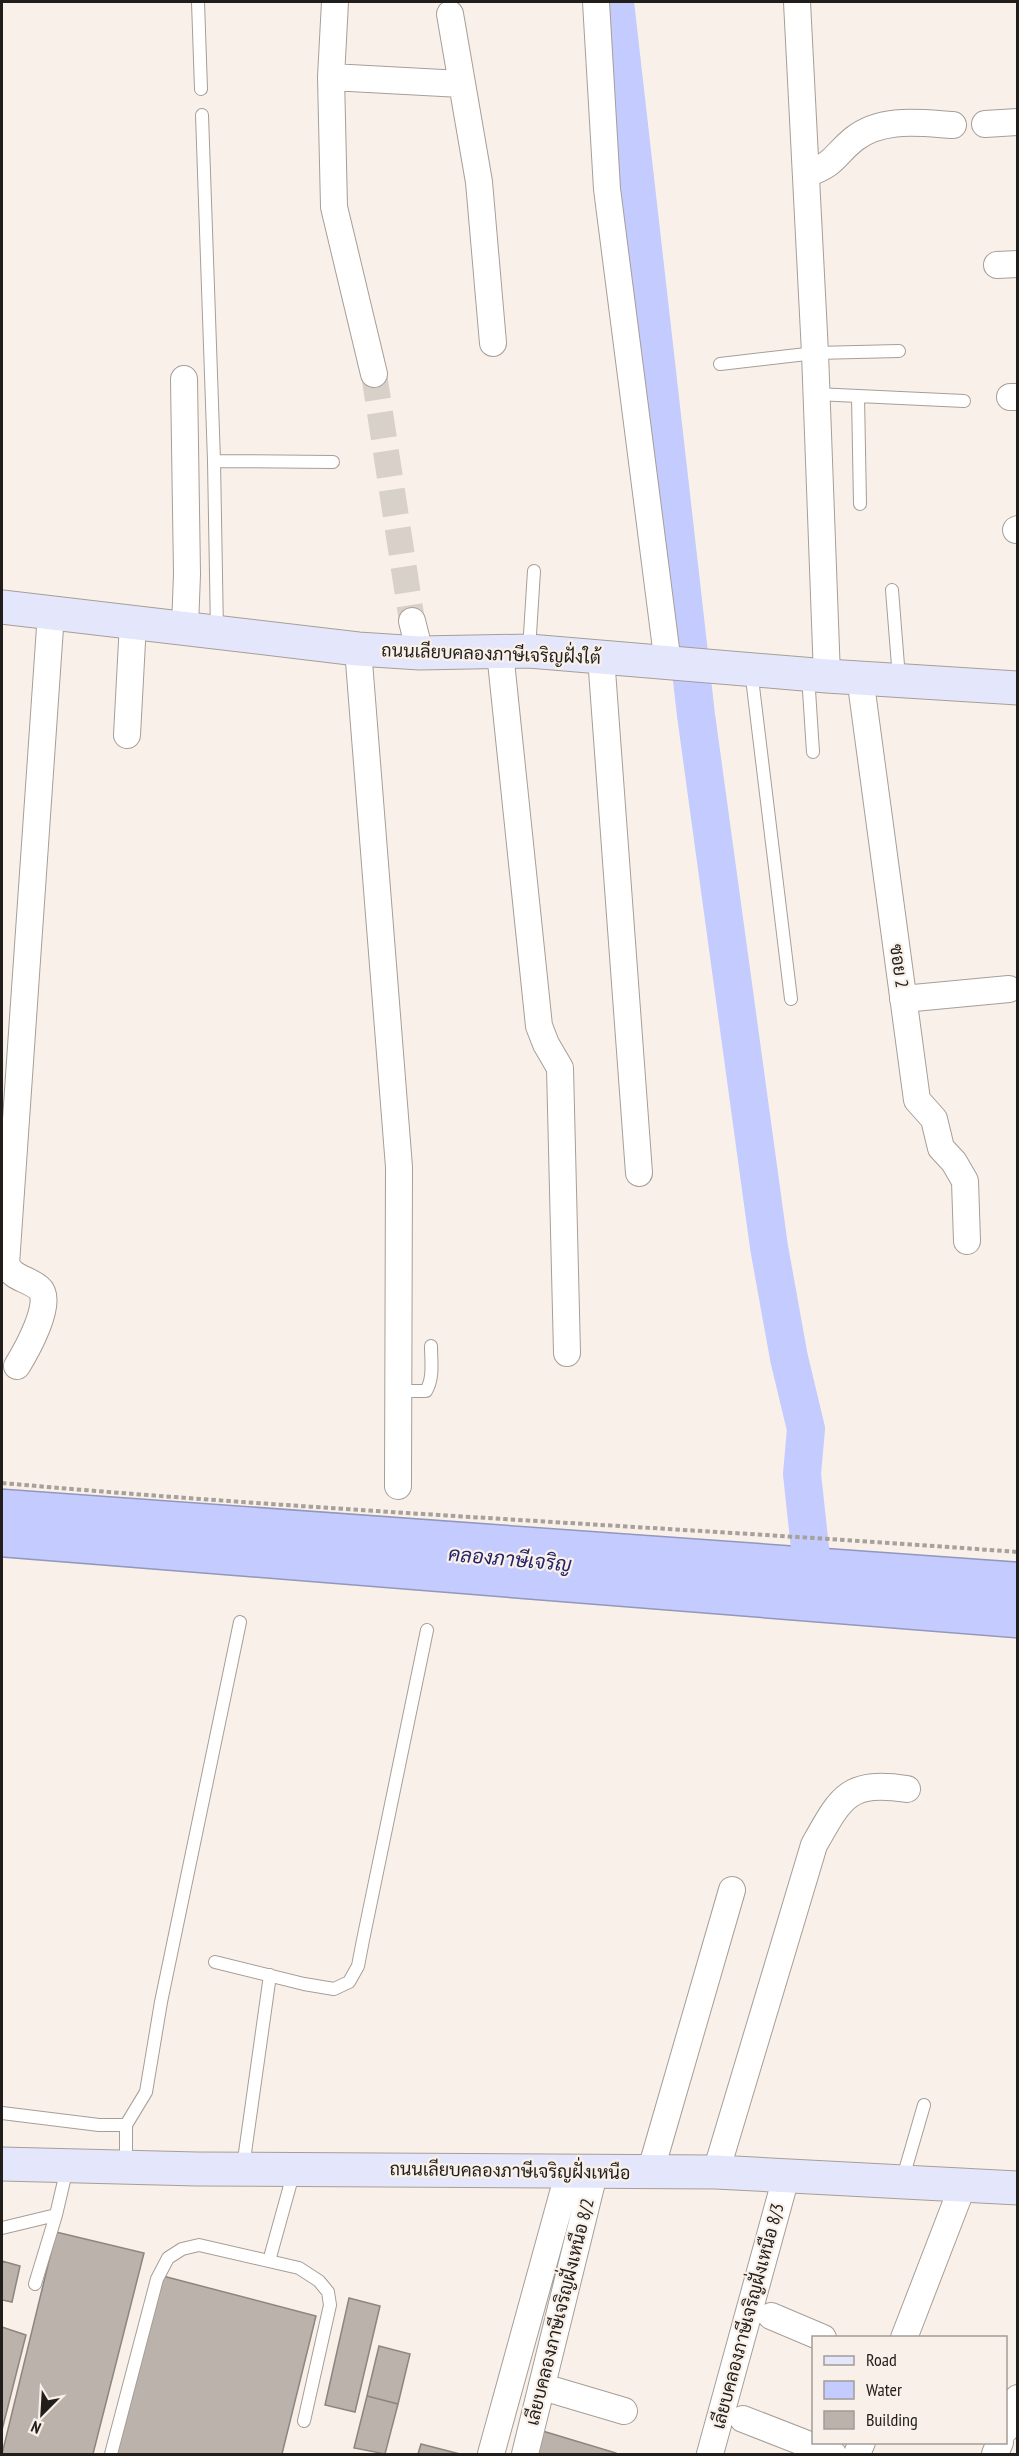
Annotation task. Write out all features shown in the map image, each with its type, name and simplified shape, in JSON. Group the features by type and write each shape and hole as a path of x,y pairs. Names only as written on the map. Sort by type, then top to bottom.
{"main road":[{"name":"ถนนเลียบคลองภาษีเจริญฝั่งใต้","path":"2,607 358,649 420,652 515,652 601,657 817,675 1017,688"},
{"name":"ถนนเลียบคลองภาษีเจริญฝั่งเหนือ","path":"2,2164 243,2170 716,2172 1017,2188"}],"street":[{"path":"335,2 331,77 334,207 374,374"},
{"path":"596,2 607,189 681,664"},
{"path":"797,2 815,353 817,675"},
{"path":"450,14 479,182 493,343"},
{"path":"331,77 461,84"},
{"path":"985,124 1017,122"},
{"path":"806,174 830,164 853,140 871,128 903,123 953,125"},
{"path":"184,379 187,573 184,627"},
{"path":"17,1366 35,1334 40,1319 43,1295 39,1287 10,1271 6,1264 51,613"},
{"path":"412,621 420,652"},
{"path":"127,735 133,623"},
{"path":"358,649 399,1167 398,1486"},
{"path":"515,652 539,1026 560,1068 567,1353"},
{"path":"601,657 639,1173"},
{"name":"ซอย 2","path":"860,677 917,1100 934,1119 941,1148 954,1162 965,1181 967,1241"},
{"path":"903,999 1009,990"},
{"path":"716,2172 814,1845 843,1798 861,1789 882,1785 908,1789"},
{"path":"650,2173 732,1890"},
{"path":"492,2454 582,2170"},
{"name":"เลียบคลองภาษีเจริญฝั่งเหนือ 8/2","path":"525,2454 543,2387 582,2170"},
{"name":"เลียบคลองภาษีเจริญฝั่งเหนือ 8/3","path":"710,2454 786,2177"},
{"path":"904,2336 963,2185"},
{"path":"771,2316 821,2336"},
{"path":"543,2387 624,2411"},
{"path":"1007,2424 1017,2398"},
{"path":"743,2420 833,2454"}],"lane":[{"path":"198,2 201,88"},
{"path":"202,115 214,461 217,632"},
{"path":"720,364 815,353 899,351"},
{"path":"816,394 964,401"},
{"path":"858,396 860,504"},
{"path":"214,461 333,462"},
{"path":"515,652 534,571"},
{"path":"892,590 899,680"},
{"path":"751,669 791,999"},
{"path":"813,752 817,675"},
{"path":"397,1391 426,1391 431,1374 431,1346"},
{"path":"126,2168 126,2125 146,2092 161,2002 240,1622"},
{"path":"215,1962 334,1989 349,1982 358,1966 427,1630"},
{"path":"243,2170 270,1976"},
{"path":"902,2182 924,2105"},
{"path":"2,2113 99,2125 126,2125"},
{"path":"35,2284 56,2215 67,2167"},
{"path":"269,2261 294,2170"},
{"path":"2,2228 56,2215"},
{"path":"111,2454 157,2279 168,2258 182,2248 199,2246 299,2268 319,2281 328,2292 330,2305 304,2421"}],"path":[{"path":"2,1483 178,1498 786,1535 1017,1552"}],"water":[{"name":"คลองภาษีเจริญ","path":"2,1489 1017,1562 1017,1638 2,1557"}],"building":[{"path":"56,2232 144,2253 93,2454 2,2454"},
{"path":"2,2261 20,2266 12,2302 2,2300"},
{"path":"163,2276 316,2316 282,2454 116,2454"},
{"path":"349,2298 380,2306 355,2412 325,2405"},
{"path":"2,2327 26,2335 2,2430"},
{"path":"379,2346 410,2354 398,2404 367,2396"},
{"path":"367,2396 398,2404 385,2454 354,2448"},
{"path":"536,2429 616,2453 616,2454 531,2454"},
{"path":"421,2444 460,2454 418,2454"}],"waterway":[{"path":"615,2 696,715 769,1247 789,1358 806,1429 802,1474 814,1585"}],"tunnel":[{"path":"374,374 412,621"}]}
